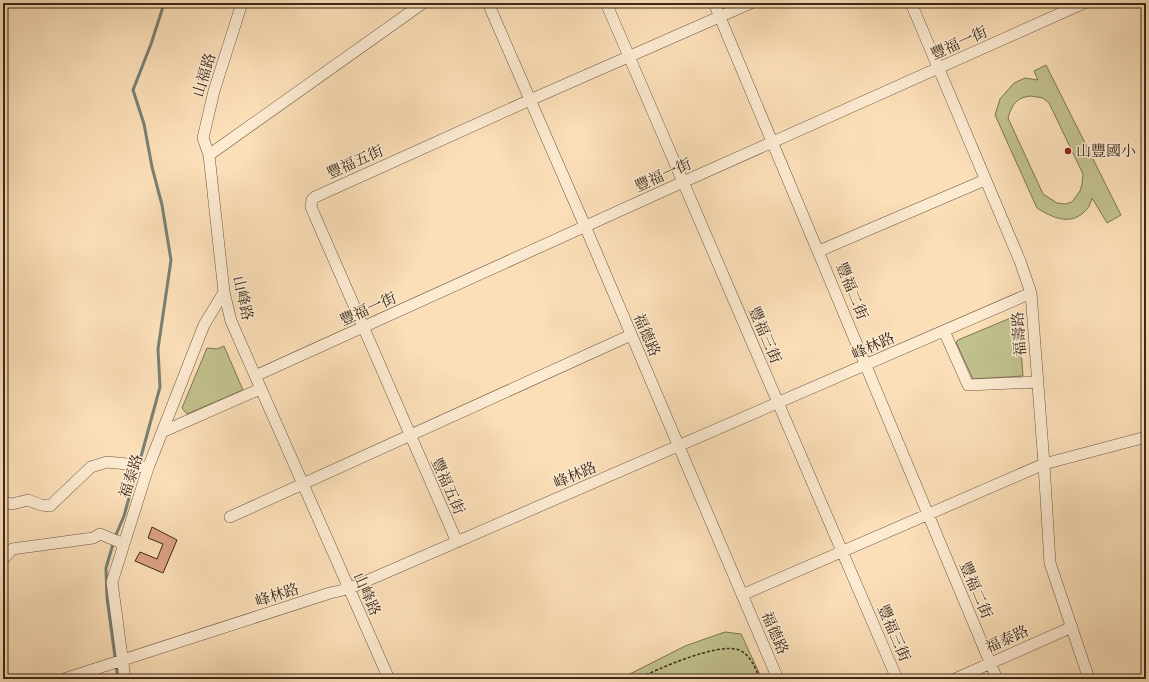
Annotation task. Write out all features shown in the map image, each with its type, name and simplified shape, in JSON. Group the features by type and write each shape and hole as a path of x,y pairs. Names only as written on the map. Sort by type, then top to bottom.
{"street":[{"name":"山福路","path":"208,155 203,138 214,91 242,3"},
{"path":"208,155 423,3"},
{"name":"福德路","path":"488,3 585,226 778,679"},
{"name":"豐福三街","path":"606,3 897,679"},
{"name":"豐福二街","path":"714,3 997,679"},
{"name":"豐福五街","path":"457,542 312,207 312,200 315,197 530,100 751,3"},
{"name":"福壽路","path":"911,3 1020,261 1031,293 1050,562 1090,679"},
{"name":"豐福一街","path":"255,376 585,226 1084,3"},
{"name":"山峰路","path":"208,155 224,292 231,321 348,590 389,679"},
{"path":"819,251 986,180"},
{"name":"福泰路","path":"125,679 112,582 124,544 132,529 148,468 204,325 224,292"},
{"name":"峰林路","path":"64,679 330,593 348,590 1031,293"},
{"path":"944,331 968,384 1038,382"},
{"path":"230,517 631,335"},
{"path":"162,432 260,389"},
{"path":"742,595 1044,464 1146,437"},
{"path":"3,502 12,504 28,500 41,505 50,506 91,467 107,462 148,468"},
{"path":"3,560 12,549 94,538 100,534 124,544"},
{"name":"福泰路","path":"955,679 1072,627"}],"path":[{"path":"637,679 685,658 726,648 740,650 752,660 760,679"}],"green space":[{"path":"1046,65 1121,215 1107,223 1092,198 1088,208 1081,215 1075,218 1062,219 1049,215 1037,208 995,115 1000,99 1014,83 1025,78 1038,80 1034,71","holes":["1031,96 1043,98 1049,103 1083,174 1080,191 1072,202 1065,204 1057,203 1043,194 1008,118 1013,105 1022,98"]},
{"path":"1013,317 1019,323 1023,376 973,379 956,342"},
{"path":"224,346 243,390 187,414 182,408 207,348 217,349"},
{"path":"725,632 741,634 762,679 620,679 685,646"}],"building":[{"path":"152,527 177,540 163,573 135,561 140,552 157,559 163,544 148,538"}],"waterway":[{"path":"139,464 160,387 158,349 171,260 162,205 152,167 144,124 133,90 151,44 163,3"},
{"path":"118,679 107,598 106,568 115,537 124,516 137,469"}],"place":[{"name":"山豐國小","path":"1068,151"}]}
